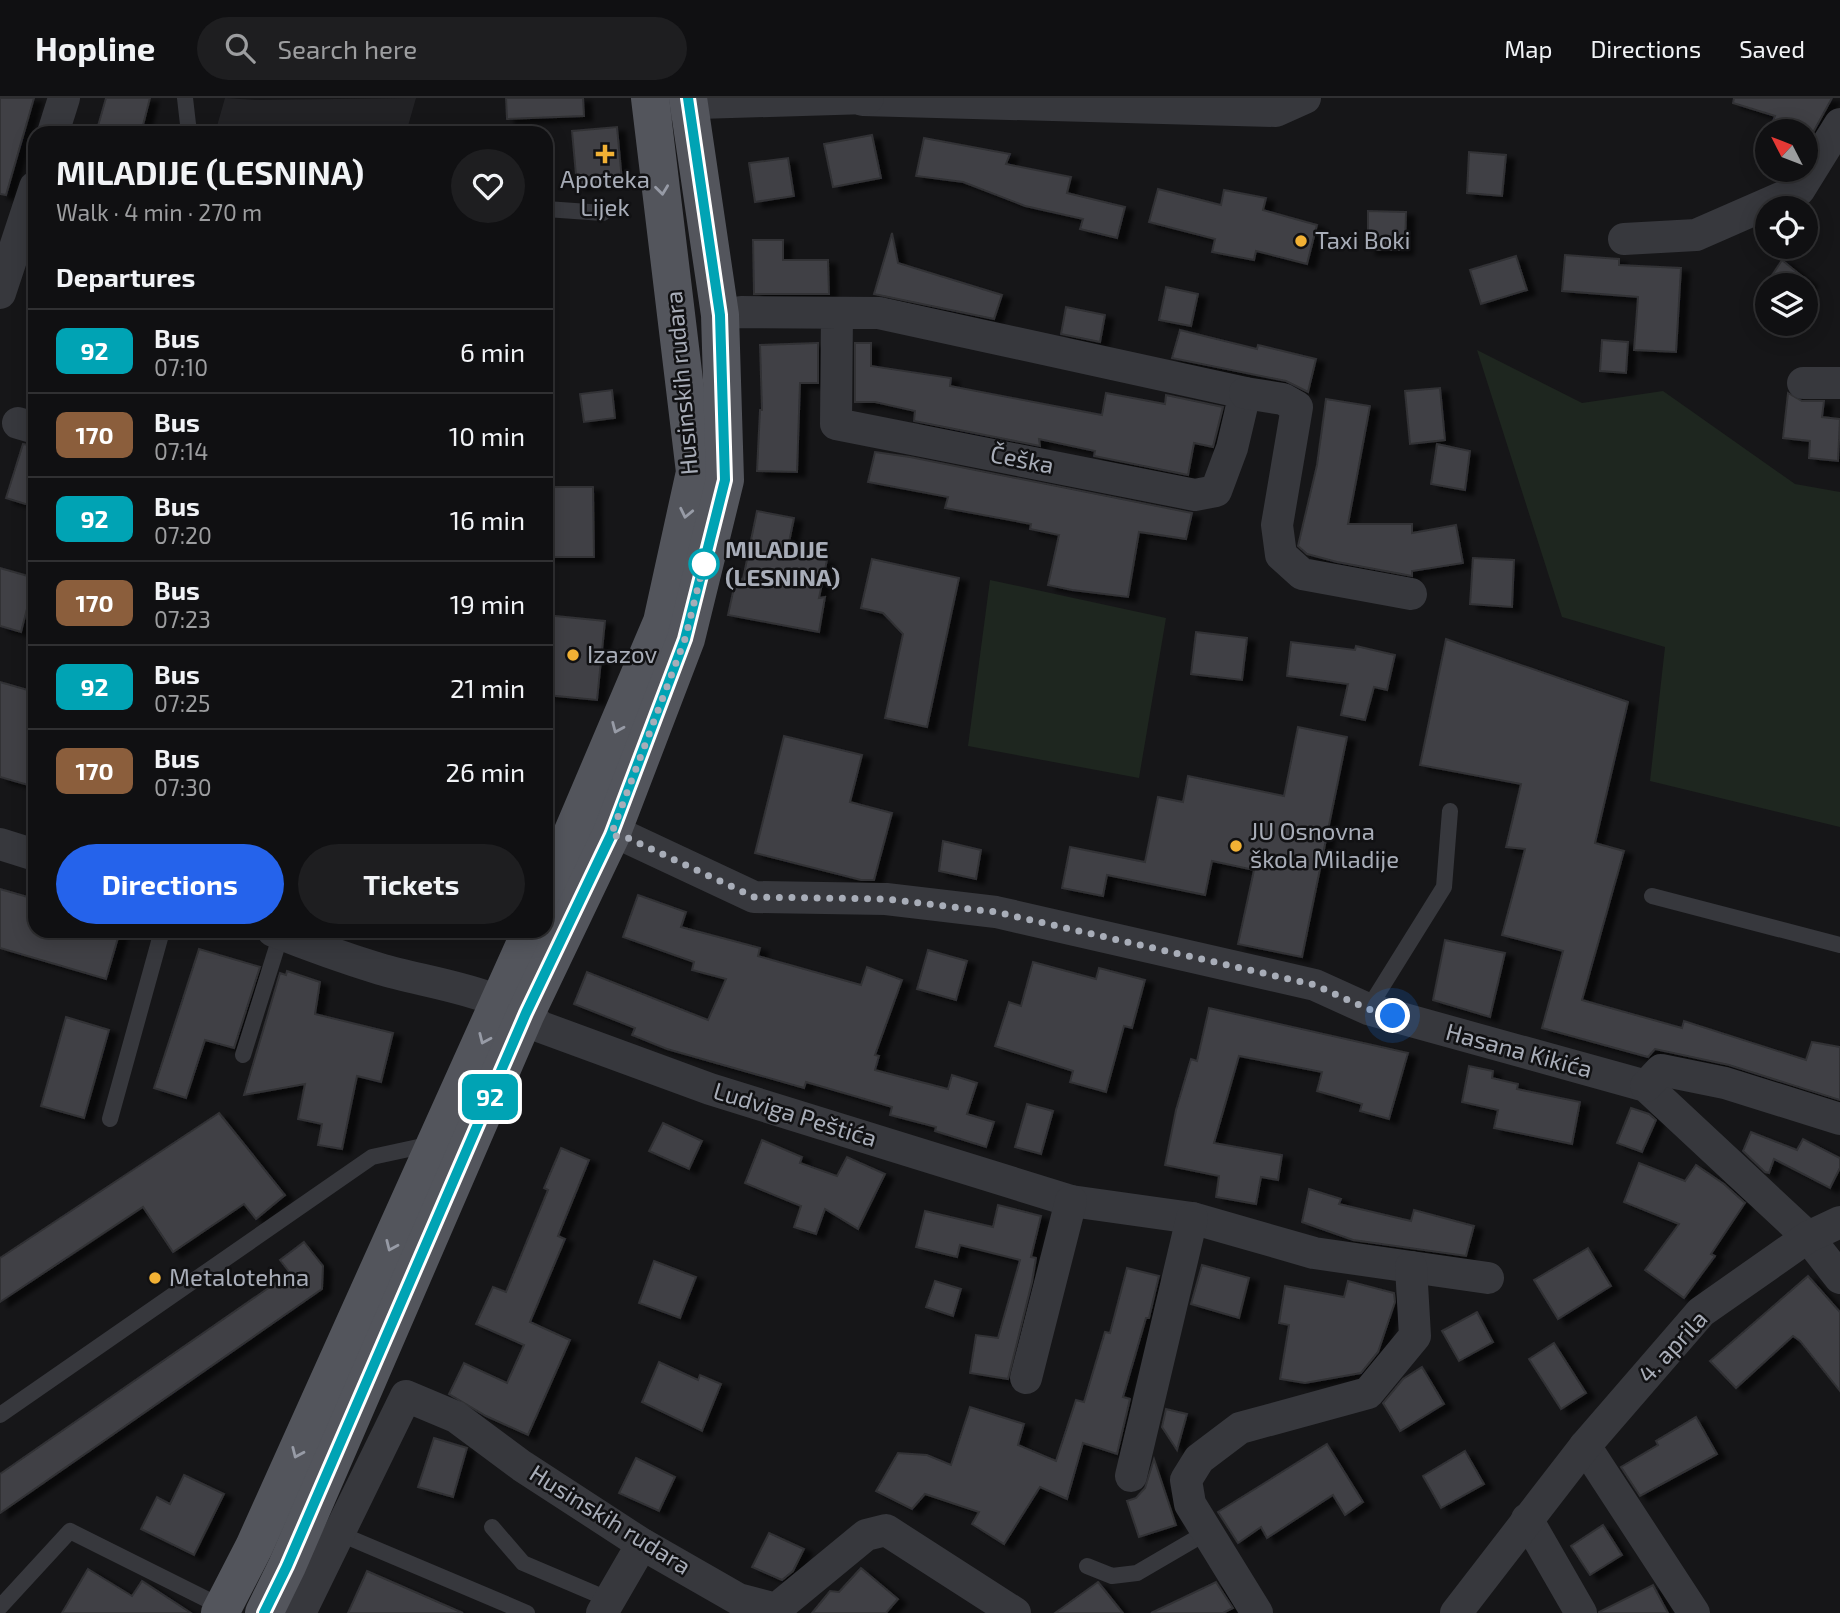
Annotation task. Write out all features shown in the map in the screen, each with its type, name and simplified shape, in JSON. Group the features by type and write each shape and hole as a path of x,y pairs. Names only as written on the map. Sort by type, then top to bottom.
{"main road":[{"name":"Husinskih rudara","path":"553,937 611,835 685,639 725,480 720,315 689,100"},
{"name":"Husinskih rudara","path":"553,879 662,622 695,472 651,102"},
{"name":"Husinskih rudara","path":"264,1613 287,1566 513,1008 529,938"},
{"name":"Husinskih rudara","path":"226,1611 438,1142 553,938"}],"street":[{"path":"55,126 64,98"},
{"path":"651,102 866,99 1276,111 1305,98"},
{"path":"1624,239 1696,235 1799,190 1840,124"},
{"path":"0,293 28,208"},
{"path":"720,315 741,312 879,313 1283,399 1297,407 1277,525 1281,555 1302,573 1411,594"},
{"name":"Češka","path":"837,313 836,424 1195,495 1216,491 1232,447 1245,393"},
{"path":"1803,383 1840,383"},
{"name":"Hasana Kikića","path":"611,835 628,838 754,897 886,899 996,912 1315,985 1368,1009 1646,1086 1808,1237"},
{"path":"0,844 28,853"},
{"name":"Ludviga Peštića","path":"291,938 378,968 513,1008 541,1027 710,1089 1071,1201 1192,1218 1314,1253 1488,1278"},
{"path":"1646,1086 1661,1070 1725,1083 1840,1119"},
{"path":"1026,1378 1071,1201"},
{"path":"1132,1476 1192,1218"},
{"name":"4. aprila","path":"1459,1612 1585,1446 1702,1312 1808,1237 1840,1222"},
{"path":"1808,1237 1840,1278"},
{"path":"1257,1613 1190,1504 1186,1480 1199,1459 1240,1428 1368,1393 1415,1336 1411,1267"},
{"name":"Husinskih rudara","path":"300,1613 406,1396 456,1417 522,1465 642,1544 738,1599 776,1609 866,1535 886,1530 1016,1613"},
{"path":"1585,1446 1694,1613"},
{"path":"1527,1520 1581,1613"},
{"path":"606,1606 642,1544"}],"lane":[{"path":"185,98 188,126"},
{"path":"553,209 603,213"},
{"path":"1368,1009 1444,887 1450,811"},
{"path":"1652,896 1840,944"},
{"path":"110,1119 160,938"},
{"path":"243,1055 276,938"},
{"path":"0,1415 372,1157 438,1142"},
{"path":"492,1527 523,1563 606,1606"},
{"path":"0,1607 70,1531 226,1611"},
{"path":"1087,1566 1112,1576 1137,1573 1209,1531"},
{"path":"338,1533 527,1613"}],"shaded area":[{"path":"225,98 416,98 408,126 217,126"},
{"path":"1477,350 1582,403 1663,391 1795,484 1840,492 1840,827 1650,781 1665,647 1562,617"},
{"path":"990,580 1166,618 1139,778 968,746"}],"building":[{"path":"0,98 34,98 6,195 0,194"},
{"path":"106,98 150,98 143,126 98,126"},
{"path":"506,98 583,98 584,116 507,119"},
{"path":"1734,98 1832,98 1818,123 1818,119 1774,119 1775,116 1733,103"},
{"path":"617,127 622,181 577,186 572,131"},
{"path":"872,135 881,178 833,187 824,144"},
{"path":"924,138 1010,154 1006,164 1071,177 1067,193 1125,207 1117,238 1080,229 1083,219 1025,206 963,182 916,176"},
{"path":"1469,152 1506,155 1502,196 1467,193"},
{"path":"788,158 794,196 755,202 749,163"},
{"path":"1158,189 1221,205 1224,190 1266,198 1263,210 1317,225 1307,264 1256,251 1254,260 1212,252 1215,239 1149,222"},
{"path":"1368,211 1406,212 1405,250 1368,250"},
{"path":"892,233 898,263 1002,295 994,319 874,294"},
{"path":"753,240 783,240 783,260 828,260 829,294 754,294"},
{"path":"1565,255 1619,259 1619,265 1681,268 1676,352 1634,350 1638,297 1562,291"},
{"path":"1516,256 1527,290 1481,304 1470,270"},
{"path":"1782,260 1798,273 1774,273"},
{"path":"1166,287 1198,294 1191,326 1159,320"},
{"path":"1066,307 1105,315 1100,342 1061,334"},
{"path":"1180,330 1257,349 1258,345 1316,359 1308,392 1286,381 1172,358"},
{"path":"1602,340 1628,342 1626,373 1600,371"},
{"path":"818,343 818,383 800,383 797,472 757,471 762,410 760,345"},
{"path":"855,343 871,343 871,366 951,378 950,386 1102,415 1106,393 1165,404 1166,395 1223,407 1213,447 1194,443 1188,475 1094,456 1095,451 1039,439 1040,446 914,421 915,411 875,402 855,402"},
{"path":"1440,388 1445,440 1410,444 1405,391"},
{"path":"612,390 615,418 584,422 580,394"},
{"path":"1788,393 1802,401 1824,401 1822,417 1840,419 1838,461 1809,458 1810,441 1783,438"},
{"path":"1326,399 1370,406 1348,524 1412,524 1412,533 1456,525 1463,563 1412,571 1412,576 1337,562 1307,554 1298,546 1317,465"},
{"path":"23,444 28,445 28,505 6,498"},
{"path":"1437,444 1470,451 1465,490 1431,484"},
{"path":"875,452 1192,513 1186,539 1139,532 1128,597 1048,585 1059,535 1030,529 1031,524 945,508 948,497 868,482"},
{"path":"553,487 593,487 594,557 553,557"},
{"path":"757,511 794,518 787,552 827,560 819,598 825,597 819,632 728,615 736,578 743,579"},
{"path":"1473,558 1514,560 1512,607 1470,604"},
{"path":"872,559 959,578 927,727 885,718 903,634 883,613 861,608"},
{"path":"0,568 28,576 28,605 21,632 0,626"},
{"path":"553,616 605,621 597,700 553,696"},
{"path":"1196,632 1247,638 1242,680 1191,674"},
{"path":"1446,639 1628,702 1595,843 1624,851 1582,1000 1682,1028 1684,1021 1806,1060 1812,1042 1840,1047 1840,1100 1729,1065 1655,1049 1648,1057 1542,1028 1563,951 1502,935 1525,849 1506,847 1521,784 1420,765"},
{"path":"1291,642 1355,650 1356,646 1395,655 1387,690 1374,687 1365,720 1341,715 1348,684 1287,676"},
{"path":"0,682 28,690 28,785 0,777"},
{"name":"JU Osnovna škola Miladije","path":"1298,727 1347,737 1302,957 1238,944 1254,870 1212,861 1205,895 1107,875 1103,896 1062,888 1070,847 1145,862 1158,797 1183,802 1188,776 1284,796"},
{"path":"784,736 862,755 850,802 892,813 874,880 861,880 755,853"},
{"path":"943,841 981,850 976,879 939,871"},
{"path":"0,889 28,897 28,938 118,938 106,979 0,948"},
{"path":"638,895 686,912 681,927 760,948 758,956 861,985 867,967 902,980 875,1055 879,1056 875,1070 948,1089 952,1075 977,1083 967,1114 994,1122 986,1147 935,1131 936,1127 890,1115 892,1107 806,1082 804,1088 667,1049 632,1035 635,1028 574,1004 587,972 708,1020 726,979 692,970 694,962 623,937"},
{"path":"1445,940 1505,953 1490,1017 1433,1000"},
{"path":"199,949 260,967 234,1048 205,1040 186,1098 154,1088"},
{"path":"928,950 967,961 956,1000 917,989"},
{"path":"1033,962 1096,979 1099,968 1145,980 1132,1028 1124,1026 1106,1092 1070,1082 1073,1071 995,1046 1009,1002 1021,1006"},
{"path":"287,971 320,982 315,1014 393,1033 381,1082 357,1076 342,1149 318,1145 322,1124 298,1119 305,1084 244,1095 280,973 286,975"},
{"path":"1209,1008 1408,1053 1389,1119 1360,1111 1362,1104 1317,1091 1322,1072 1239,1056 1214,1143 1282,1155 1278,1180 1261,1177 1256,1204 1216,1197 1219,1176 1165,1165 1176,1110 1191,1059 1197,1061"},
{"path":"66,1017 109,1030 84,1118 41,1106"},
{"path":"1469,1066 1493,1071 1492,1078 1518,1084 1517,1089 1580,1102 1572,1144 1494,1128 1498,1110 1462,1102"},
{"path":"1027,1104 1053,1111 1041,1154 1015,1147"},
{"path":"1631,1108 1649,1114 1656,1120 1642,1152 1617,1143"},
{"path":"219,1113 285,1195 256,1219 244,1204 173,1252 143,1207 0,1302 0,1258"},
{"path":"663,1123 702,1141 689,1169 649,1151"},
{"path":"1751,1132 1797,1150 1803,1139 1840,1158 1840,1168 1830,1188 1774,1159 1769,1173 1765,1172 1743,1151"},
{"path":"762,1140 802,1157 800,1163 837,1176 847,1157 885,1174 858,1229 825,1209 816,1234 794,1227 801,1206 745,1183"},
{"path":"561,1148 589,1160 558,1236 565,1239 530,1322 570,1340 528,1435 486,1416 449,1394 464,1363 507,1383 524,1345 476,1324 493,1287 506,1292 548,1190 544,1188"},
{"path":"1639,1163 1685,1181 1696,1165 1724,1184 1745,1203 1711,1254 1715,1256 1684,1298 1645,1270 1679,1224 1624,1202"},
{"path":"1309,1189 1341,1199 1339,1204 1411,1221 1414,1210 1474,1226 1466,1256 1353,1240 1302,1222"},
{"path":"998,1205 1041,1216 1031,1257 1036,1258 1032,1282 1008,1379 970,1373 976,1335 998,1338 1020,1260 960,1245 957,1257 916,1247 925,1211 993,1227"},
{"path":"304,1242 323,1266 322,1289 0,1513 0,1474 290,1273 280,1260"},
{"path":"1588,1248 1611,1286 1558,1319 1534,1280"},
{"path":"654,1261 696,1277 680,1318 639,1303"},
{"path":"1202,1265 1249,1278 1239,1318 1191,1304"},
{"path":"1127,1268 1159,1276 1149,1318 1146,1318 1123,1397 1130,1399 1117,1454 1083,1443 1067,1499 1040,1487 1004,1544 972,1524 979,1512 925,1494 912,1509 876,1491 898,1453 927,1455 951,1465 970,1407 1024,1424 1018,1445 1056,1461 1076,1400 1084,1402 1105,1332 1110,1333"},
{"path":"1808,1276 1840,1312 1840,1391 1793,1336 1736,1388 1710,1361"},
{"path":"935,1281 961,1289 953,1316 926,1307"},
{"path":"1348,1281 1394,1293 1395,1302 1378,1352 1361,1373 1305,1383 1280,1379 1289,1325 1279,1323 1285,1286 1344,1297"},
{"path":"1477,1312 1493,1342 1459,1361 1442,1331"},
{"path":"1554,1343 1586,1393 1561,1409 1529,1359"},
{"path":"659,1362 698,1380 700,1375 721,1384 702,1431 642,1402"},
{"path":"1422,1367 1444,1404 1400,1431 1383,1403 1403,1379"},
{"path":"1166,1409 1187,1414 1177,1450 1162,1427"},
{"path":"1696,1417 1717,1454 1640,1496 1621,1467 1658,1445 1656,1441"},
{"path":"434,1438 467,1448 453,1497 418,1487"},
{"path":"1327,1444 1363,1502 1345,1515 1333,1495 1267,1538 1261,1527 1238,1543 1218,1512"},
{"path":"1465,1451 1484,1484 1441,1508 1423,1476"},
{"path":"636,1458 675,1477 659,1511 619,1493"},
{"path":"1154,1459 1176,1525 1139,1537 1127,1501 1136,1498 1145,1488"},
{"path":"184,1475 224,1494 194,1555 141,1529 157,1497 170,1504"},
{"path":"1603,1525 1622,1555 1590,1575 1571,1546"},
{"path":"769,1533 804,1549 793,1571 782,1580 752,1567"},
{"path":"861,1568 898,1599 886,1613 812,1613 830,1591 839,1592"},
{"path":"88,1569 132,1596 142,1581 191,1613 62,1613"},
{"path":"367,1571 463,1613 348,1613"},
{"path":"1098,1582 1123,1613 1055,1613"},
{"path":"1216,1582 1233,1608 1223,1613 1151,1613"},
{"path":"1653,1585 1668,1613 1599,1613 1599,1612"}],"bus line":[{"name":"92","path":"264,1613 287,1566 526,1013 611,835 685,639 725,480 720,315 688,98"}],"place":[{"name":"Apoteka Lijek","path":"605,154"},
{"name":"Taxi Boki","path":"1301,241"},
{"name":"MILADIJE (LESNINA)","path":"704,564"},
{"name":"Izazov","path":"573,655"},
{"name":"JU Osnovna škola Miladije","path":"1236,846"},
{"name":"Metalotehna","path":"155,1278"}],"route":[{"path":"704,564 705,559 685,639 611,835 628,838 754,897 886,899 996,912 1315,985 1368,1009 1393,1016"}]}
